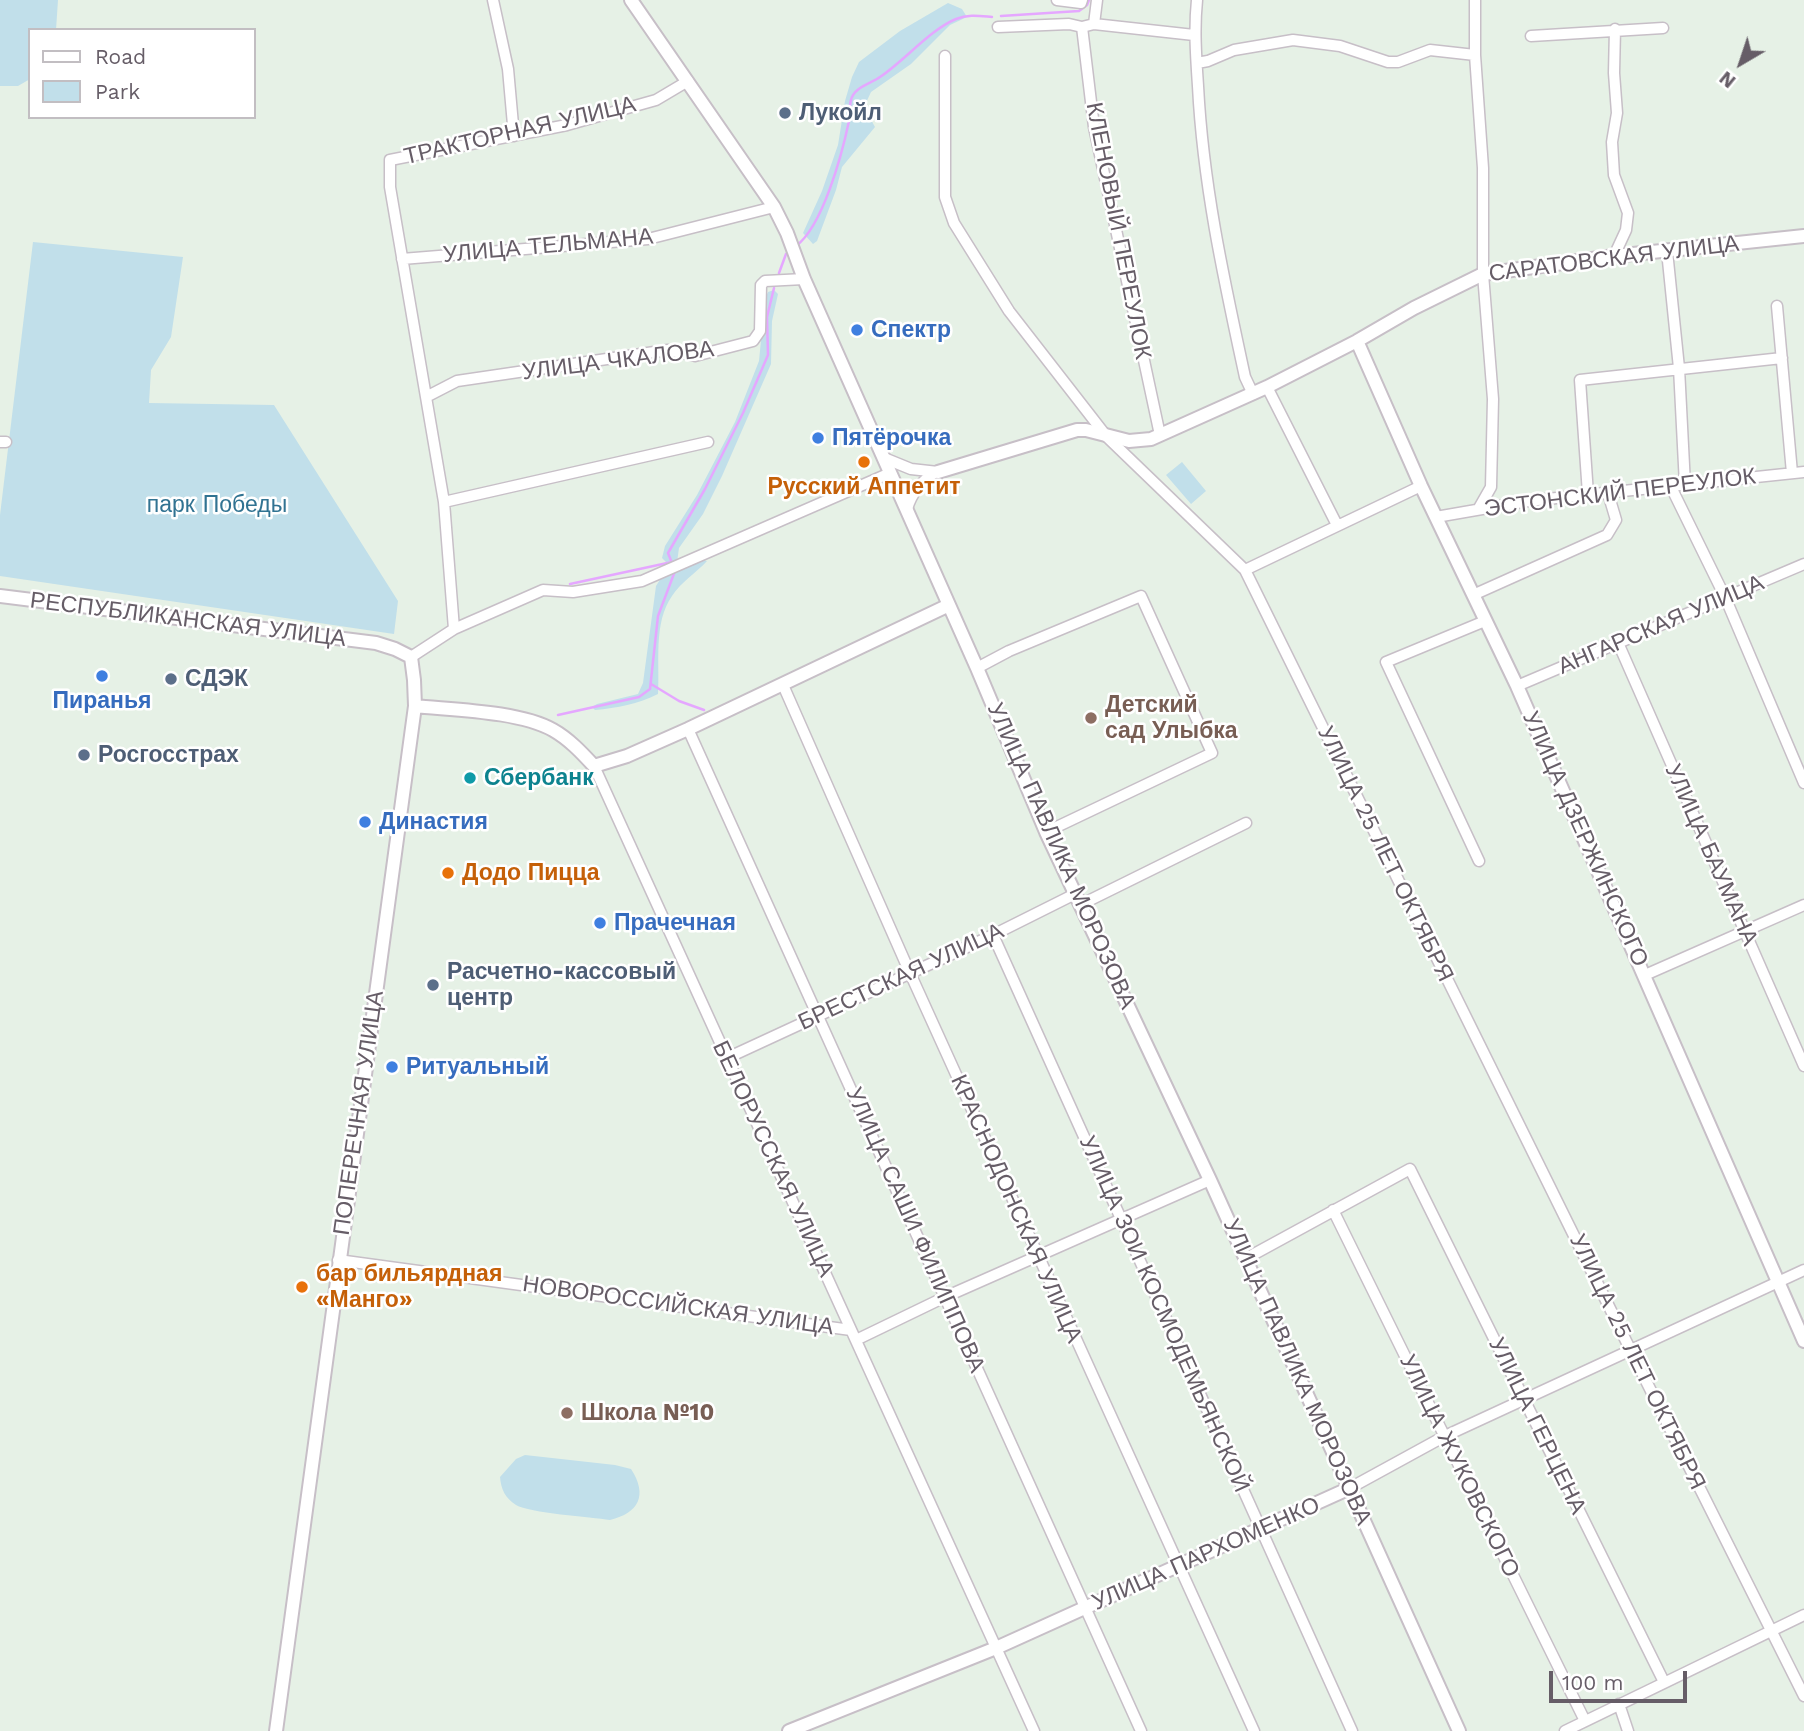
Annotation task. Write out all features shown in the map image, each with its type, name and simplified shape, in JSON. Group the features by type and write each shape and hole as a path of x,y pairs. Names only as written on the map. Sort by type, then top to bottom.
{"street":[{"path":"492,0 508,69 514,136"},
{"name":"УЛИЦА ПАВЛИКА МОРОЗОВА","path":"631,0 774,207 787,233 804,279 907,509 1046,832 1210,1180 1459,1731"},
{"path":"1057,0 1081,3 1082,0"},
{"path":"1094,24 1097,0"},
{"path":"1197,0 1194,35 1203,158 1216,241 1245,377 1253,394"},
{"path":"1475,0 1475,55 1483,169 1483,274 1493,399 1492,475 1487,498 1479,508"},
{"path":"998,27 1069,24 1082,27 1094,24 1194,35"},
{"name":"КЛЕНОВЫЙ ПЕРЕУЛОК","path":"1082,27 1094,127 1160,435"},
{"path":"1531,36 1663,28"},
{"path":"1614,256 1626,230 1628,213 1614,175 1612,142 1617,113 1615,29"},
{"path":"1197,63 1234,50 1293,40 1340,46 1388,62 1398,62 1430,50 1475,55"},
{"name":"УЛИЦА 25 ЛЕТ ОКТЯБРЯ","path":"945,56 944,185 954,223 1009,311 1107,437 1245,570 1804,1696"},
{"name":"ТРАКТОРНАЯ УЛИЦА","path":"402,259 390,187 390,160 567,125 656,100 688,81"},
{"name":"УЛИЦА ТЕЛЬМАНА","path":"402,259 648,239 774,207"},
{"name":"САРАТОВСКАЯ УЛИЦА","path":"938,471 1077,430 1143,441 1160,435 1253,394 1357,341 1414,307 1483,274 1614,256 1804,236"},
{"path":"1668,251 1679,368 1685,485"},
{"path":"402,259 444,502 454,629"},
{"name":"УЛИЦА ЧКАЛОВА","path":"426,397 457,381 668,350 695,356 753,341 761,331 761,285 765,281 804,279"},
{"path":"1777,306 1793,472"},
{"name":"УЛИЦА ДЗЕРЖИНСКОГО","path":"1357,341 1421,486 1517,686 1804,1341"},
{"path":"1588,494 1580,380 1782,358"},
{"path":"1267,387 1337,525"},
{"path":"444,502 708,442"},
{"path":"884,458 911,469 938,471"},
{"path":"907,509 919,486 938,471"},
{"path":"411,657 454,629 542,590 573,592 642,581 890,472"},
{"name":"ЭСТОНСКИЙ ПЕРЕУЛОК","path":"1436,517 1479,508 1588,494 1804,472"},
{"path":"1245,570 1421,486"},
{"path":"1671,487 1725,597 1804,783"},
{"path":"1473,595 1607,535 1616,520 1608,493"},
{"name":"АНГАРСКАЯ УЛИЦА","path":"1517,686 1619,645 1804,564"},
{"name":"РЕСПУБЛИКАНСКАЯ УЛИЦА","path":"0,596 376,643 411,657"},
{"path":"976,667 1141,596 1212,753 1046,832"},
{"path":"594,766 627,756 688,729 949,605"},
{"path":"1479,861 1386,662 1485,621"},
{"name":"УЛИЦА БАУМАНА","path":"1619,645 1804,1066"},
{"name":"ПОПЕРЕЧНАЯ УЛИЦА","path":"276,1731 415,706 411,657"},
{"name":"КРАСНОДОНСКАЯ УЛИЦА","path":"783,685 910,973 1254,1731"},
{"name":"БЕЛОРУССКАЯ УЛИЦА","path":"415,706 538,723 559,734 594,766 1034,1731"},
{"name":"УЛИЦА САШИ ФИЛИППОВА","path":"688,729 1141,1731"},
{"name":"БРЕСТСКАЯ УЛИЦА","path":"727,1058 993,935 1078,900 1246,823"},
{"path":"1645,975 1804,905"},
{"name":"УЛИЦА ЗОИ КОСМОДЕМЬЯНСКОЙ","path":"993,935 1352,1731"},
{"name":"УЛИЦА ГЕРЦЕНА","path":"1333,1210 1410,1169 1664,1682"},
{"path":"856,1340 945,1297 1210,1180"},
{"path":"1245,1259 1333,1210"},
{"name":"УЛИЦА ЖУКОВСКОГО","path":"1333,1210 1585,1721"},
{"name":"НОВОРОССИЙСКАЯ УЛИЦА","path":"338,1260 851,1329"},
{"name":"УЛИЦА ПАРХОМЕНКО","path":"789,1731 996,1648 1261,1530 1350,1488 1445,1436 1524,1398 1804,1270"},
{"path":"1565,1731 1804,1615"},
{"path":"1619,1704 1628,1731"}],"green space":[{"path":"0,0 58,0 56,28 28,28 28,80 18,86 0,86"},
{"path":"948,3 962,9 967,17 950,25 911,64 871,92 864,107 875,127 842,167 817,241 813,244 803,233 822,191 838,145 845,101 859,62 900,31"},
{"name":"парк Победы","path":"33,242 183,257 171,337 151,370 149,403 274,405 398,601 394,634 0,576 0,515"},
{"path":"774,290 778,294 772,321 771,364 703,514 679,548 677,562 668,564 662,558 665,546 697,495 735,422 759,361 765,299 768,292"},
{"path":"1182,462 1206,491 1191,504 1166,475"},
{"path":"702,560 707,561 676,591 662,618 658,694 627,705 595,710 592,707 597,704 638,694 643,683 656,586 661,578"},
{"path":"525,1455 631,1469 639,1487 638,1502 628,1513 610,1520 523,1508 504,1493 500,1477 516,1459"}],"waterway":[{"path":"1001,16 1079,11 1089,0"},
{"path":"796,246 815,223 830,188 846,135 851,100 855,92 889,71 946,24 965,16 992,17"},
{"path":"779,273 786,254"},
{"path":"672,563 668,553 705,489 768,355 767,317 774,288"},
{"path":"570,584 672,562"},
{"path":"558,715 639,697 650,689 658,616 675,571"},
{"path":"651,684 679,701 704,710"}],"place":[{"name":"Лукойл","path":"785,113"},
{"name":"Спектр","path":"857,330"},
{"name":"Пятёрочка","path":"818,438"},
{"name":"Русский Аппетит","path":"864,462"},
{"name":"Пиранья","path":"102,676"},
{"name":"СДЭК","path":"171,679"},
{"name":"Детский сад Улыбка","path":"1091,718"},
{"name":"Росгосстрах","path":"84,755"},
{"name":"Сбербанк","path":"470,778"},
{"name":"Династия","path":"365,822"},
{"name":"Додо Пицца","path":"448,873"},
{"name":"Прачечная","path":"600,923"},
{"name":"Расчетно-кассовый центр","path":"433,985"},
{"name":"Ритуальный","path":"392,1067"},
{"name":"бар бильярдная «Манго»","path":"302,1287"},
{"name":"Школа №10","path":"567,1413"}]}
